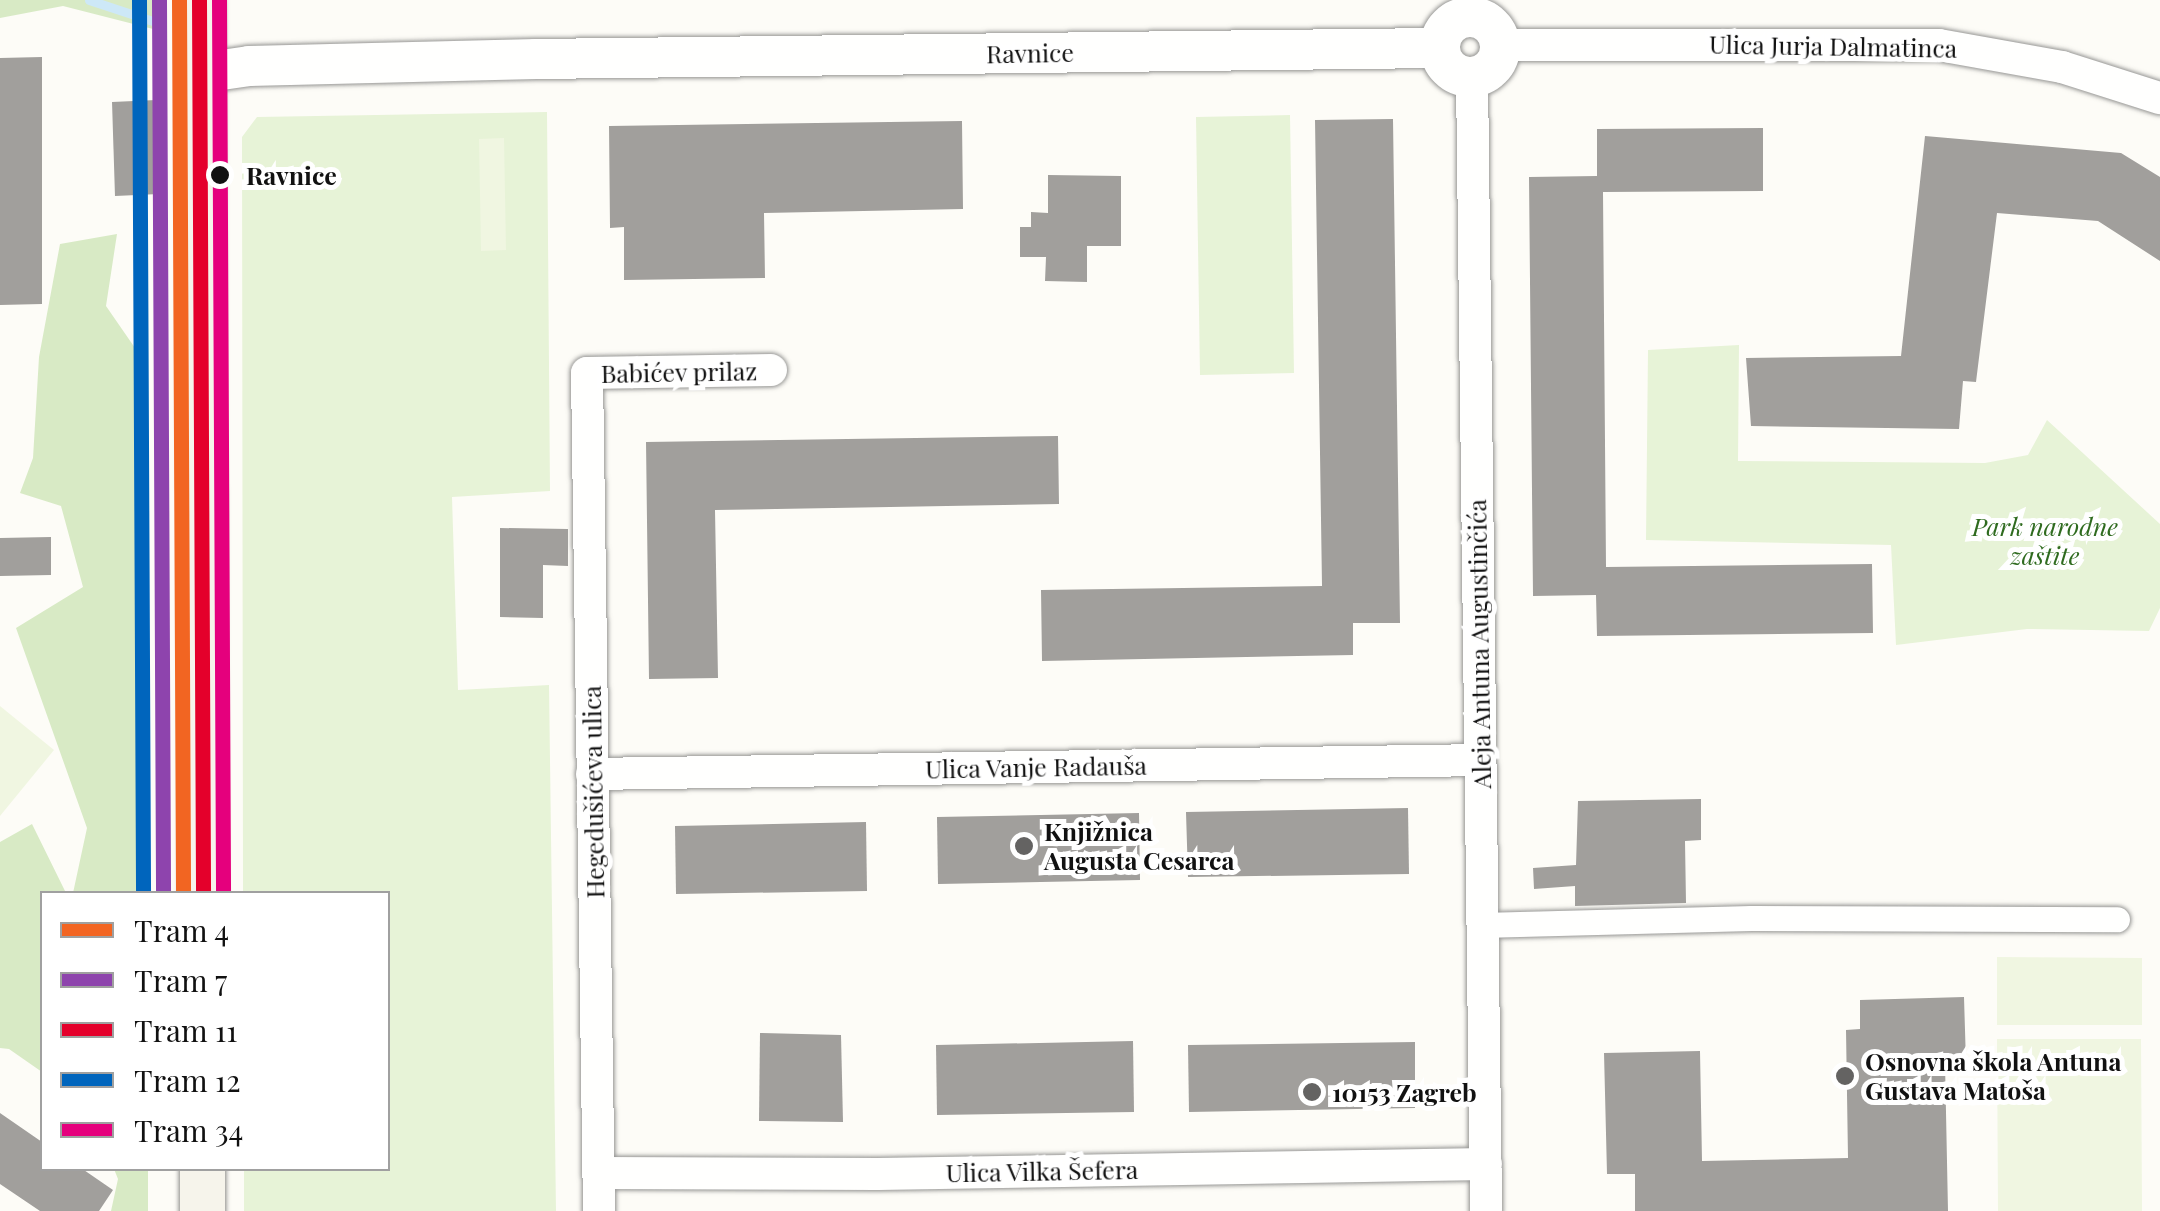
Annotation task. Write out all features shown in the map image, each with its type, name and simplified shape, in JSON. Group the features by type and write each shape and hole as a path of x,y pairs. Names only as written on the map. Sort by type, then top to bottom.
{"main road":[{"path":"201,0 202,891"},
{"path":"202,1171 202,1211"}],"street":[{"path":"1487,21 1489,70 1472,77 1454,72 1440,48 1451,24 1487,21"},
{"name":"Ulica Jurja Dalmatinca","path":"1487,21 1939,44 2062,67 2160,98"},
{"name":"Ravnice","path":"201,73 249,66 536,59 1440,48"},
{"name":"Aleja Antuna Augustinčića","path":"1472,77 1486,1211"},
{"name":"Babićev prilaz","path":"587,373 772,370"},
{"name":"Hegedušićeva ulica","path":"587,373 599,1211"},
{"name":"Ulica Vanje Radauša","path":"592,774 1480,760"},
{"path":"1481,924 1752,918 2116,919"},
{"name":"Ulica Vilka Šefera","path":"598,1173 878,1174 1486,1164"}],"green space":[{"path":"0,0 157,0 157,30 63,6 0,18"},
{"path":"547,112 550,491 452,497 458,690 549,685 556,1211 244,1211 244,1171 390,1171 390,891 243,891 242,137 257,117"},
{"path":"1290,115 1294,373 1200,375 1196,117"},
{"path":"504,138 506,250 481,251 479,139"},
{"path":"117,234 106,306 144,361 147,891 73,891 87,828 16,628 83,587 61,506 20,493 33,458 39,357 60,244"},
{"name":"Park narodne zaštite","path":"1739,345 1738,461 1985,463 2028,455 2047,420 2160,524 2160,608 2149,631 2027,629 1896,645 1891,545 1646,540 1648,350"},
{"path":"0,706 54,750 0,816"},
{"path":"32,824 65,891 40,891 40,1071 9,1049 0,1048 0,842"},
{"path":"1997,957 2142,958 2142,1025 1997,1025"},
{"path":"1997,1039 2141,1039 2142,1211 1998,1211"},
{"path":"115,1171 148,1171 148,1211 111,1211 118,1179"}],"building":[{"path":"42,57 42,304 0,305 0,58"},
{"path":"156,100 159,194 115,196 112,102"},
{"path":"1393,119 1400,623 1353,623 1353,655 1042,661 1041,590 1322,586 1315,120"},
{"path":"962,121 963,209 764,213 765,278 624,280 624,227 610,228 609,126"},
{"path":"1763,128 1763,191 1603,192 1606,567 1872,564 1873,633 1597,636 1596,595 1533,596 1529,177 1597,176 1597,129"},
{"path":"1925,136 2121,153 2160,177 2160,261 2098,221 1997,213 1976,382 1963,381 1959,429 1751,426 1746,358 1901,356"},
{"path":"1048,175 1121,176 1121,246 1087,246 1087,282 1045,281 1046,257 1020,257 1020,227 1031,227 1031,212 1048,213"},
{"path":"1058,436 1059,504 715,510 718,678 649,679 646,442"},
{"path":"500,528 568,529 568,566 543,565 543,618 500,617"},
{"path":"51,537 51,575 0,576 0,538"},
{"path":"1701,799 1701,840 1685,841 1686,903 1575,906 1575,886 1534,889 1533,868 1576,865 1578,801"},
{"path":"1408,808 1409,874 1188,877 1186,812"},
{"path":"1139,813 1140,880 938,884 937,817"},
{"path":"866,822 867,891 676,894 675,826"},
{"path":"1964,997 1966,1063 1945,1063 1948,1211 1635,1211 1635,1174 1607,1174 1604,1053 1700,1051 1702,1161 1848,1158 1846,1030 1860,1029 1860,1000"},
{"path":"760,1033 841,1035 843,1122 759,1121"},
{"path":"1133,1041 1134,1112 937,1115 936,1045"},
{"path":"1415,1042 1415,1108 1189,1112 1188,1045"},
{"path":"0,1113 40,1141 40,1171 85,1171 113,1190 99,1211 40,1211 0,1184"}],"waterway":[{"path":"89,0 156,22"}],"tram line":[{"name":"12","path":"139,0 143,891"},
{"name":"7","path":"159,0 163,891"},
{"name":"4","path":"179,0 183,891"},
{"name":"11","path":"199,0 203,891"},
{"name":"34","path":"219,0 223,891"}],"place":[{"name":"Ravnice","path":"220,175"},
{"name":"Knjižnica Augusta Cesarca","path":"1024,846"},
{"name":"Osnovna škola Antuna Gustava Matoša","path":"1845,1076"},
{"name":"10153 Zagreb","path":"1312,1092"}]}
